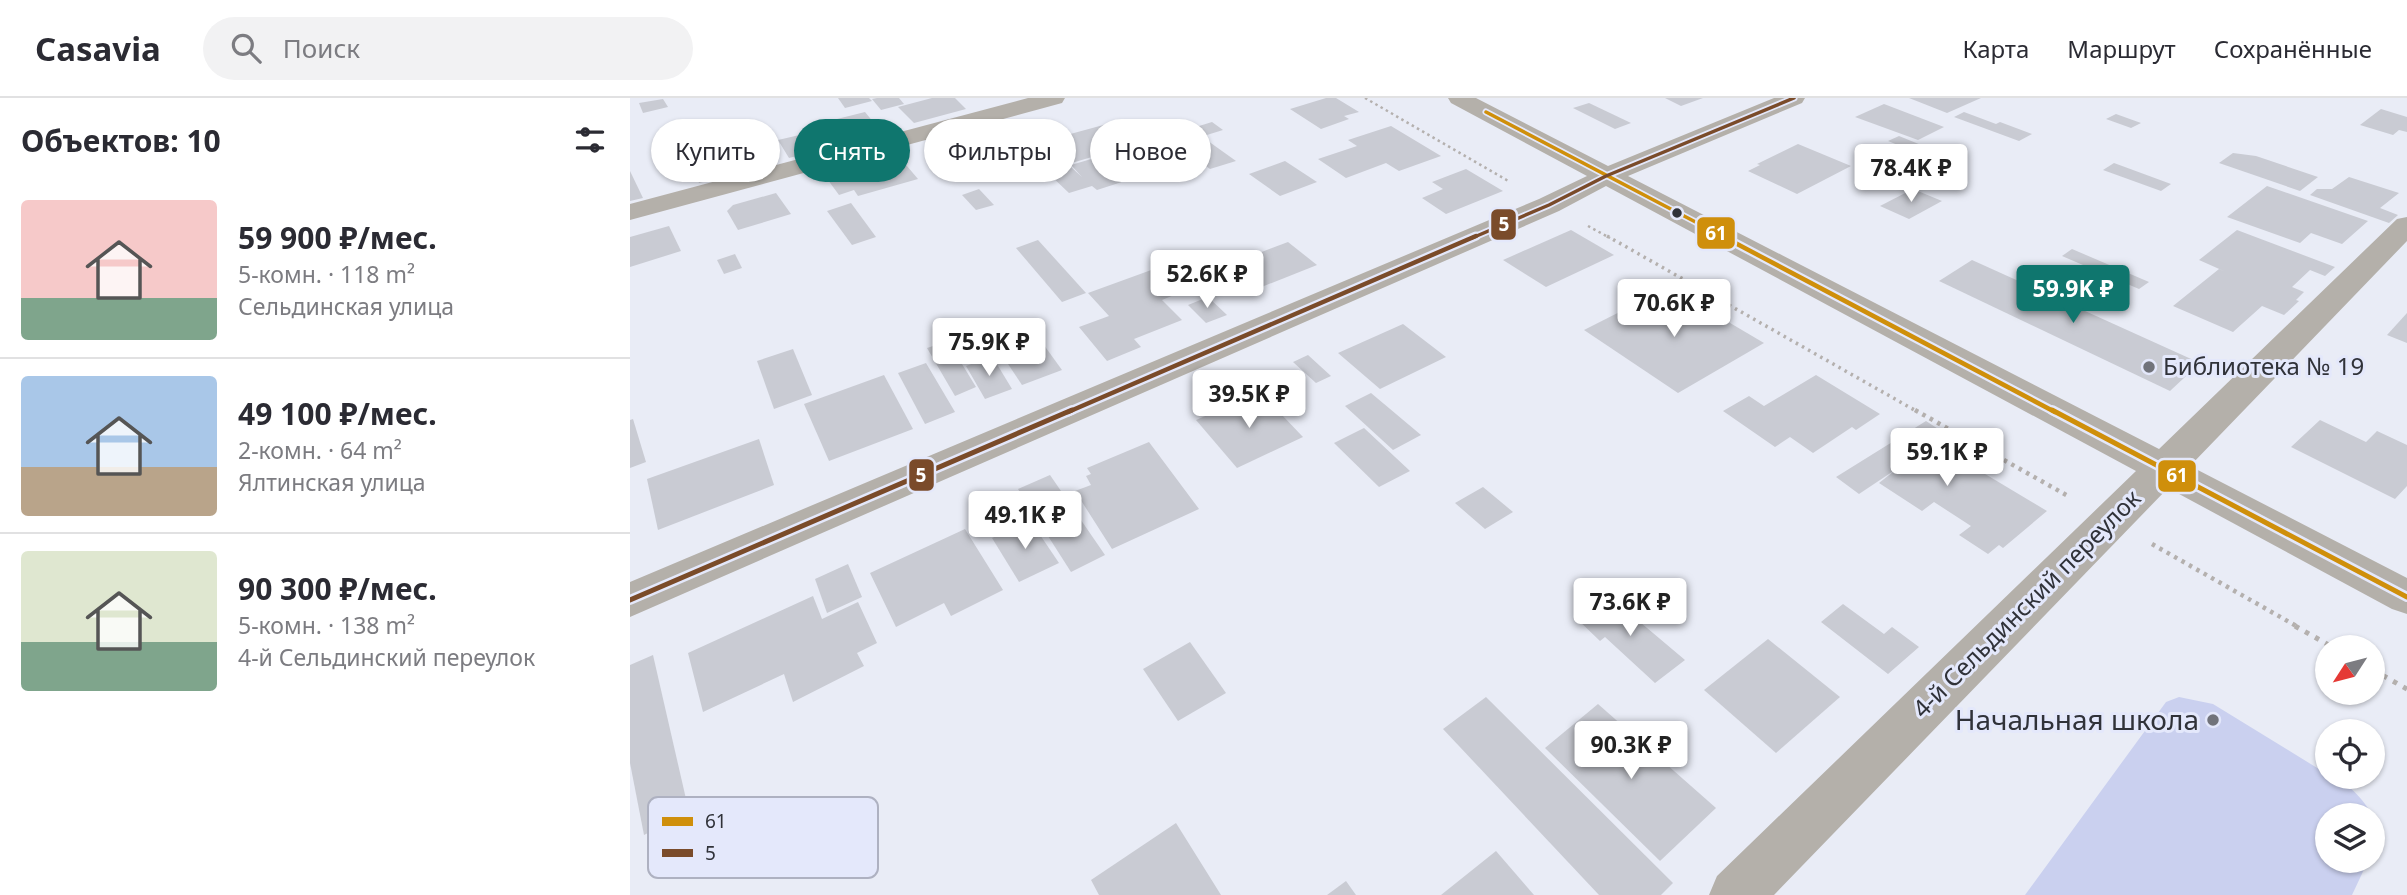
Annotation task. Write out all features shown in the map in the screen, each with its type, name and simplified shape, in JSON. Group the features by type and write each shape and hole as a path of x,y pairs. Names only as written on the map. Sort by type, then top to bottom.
{"street":[{"path":"630,212 1054,98"},
{"path":"1459,98 2407,597"},
{"path":"630,600 1549,205 1606,176 1794,98"},
{"name":"4-й Сельдинский переулок","path":"1736,895 2407,225"}],"path":[{"path":"1365,98 1549,205 2315,637"},
{"path":"2385,677 2407,689"}],"shaded area":[{"path":"2179,697 2213,704 2315,767 2315,789 2351,789 2360,797 2365,803 2315,803 2315,873 2362,873 2352,895 2025,895 2166,702"}],"building":[{"path":"838,98 869,98 872,101 845,108"},
{"path":"899,98 904,104 881,110 872,99"},
{"path":"932,98 955,98 966,109 914,123 898,107"},
{"path":"1326,98 1336,98 1359,112 1344,116 1349,119 1321,129 1290,109"},
{"path":"1665,98 1703,98 1681,106"},
{"path":"1909,98 1981,98 1947,113"},
{"path":"663,99 668,107 643,113 639,103"},
{"path":"1589,103 1631,123 1615,129 1573,108"},
{"path":"1884,104 1944,127 1918,140 1855,117"},
{"path":"2381,109 2407,117 2407,132 2399,130 2393,135 2360,125"},
{"path":"865,112 871,119 837,119"},
{"path":"1964,112 2032,134 2019,141 1954,117"},
{"path":"2116,114 2141,123 2131,128 2106,119"},
{"path":"1212,122 1223,130 1211,134"},
{"path":"1391,126 1441,156 1399,171 1386,163 1346,178 1318,159 1357,146 1348,140"},
{"path":"1090,129 1090,158 1076,162 1076,132"},
{"path":"794,136 794,157 789,158 780,140"},
{"path":"1899,136 1926,147 1915,152 1888,141"},
{"path":"1211,143 1236,161 1211,169"},
{"path":"1798,144 1851,166 1797,194 1748,171"},
{"path":"2233,153 2256,156 2318,177 2300,191 2219,163"},
{"path":"1090,159 1090,182 1122,182 1097,190 1092,186 1069,193 1057,182 1076,182 1076,172 1082,177 1076,170 1076,164"},
{"path":"1285,161 1317,182 1280,196 1249,174"},
{"path":"2114,163 2171,184 2161,191 2103,170"},
{"path":"1466,169 1503,191 1446,214 1422,198 1443,189 1432,182"},
{"path":"910,170 918,179 910,181"},
{"path":"630,171 643,198 630,201"},
{"path":"2349,177 2399,193 2380,208 2398,215 2389,223 2310,195 2317,189 2332,189"},
{"path":"829,182 907,182 858,196 854,190 839,195"},
{"path":"2267,186 2368,221 2342,244 2311,233 2300,243 2227,217"},
{"path":"979,189 994,205 976,210 962,195"},
{"path":"1913,189 1942,201 1909,219 1880,206"},
{"path":"776,193 791,214 738,230 727,211 733,205"},
{"path":"851,203 876,237 852,245 827,211"},
{"path":"669,226 681,251 630,267 630,237"},
{"path":"1571,230 1614,255 1546,287 1503,260"},
{"path":"2237,230 2335,267 2325,276 2310,270 2292,287 2304,292 2296,300 2299,301 2284,315 2262,306 2233,332 2173,306 2219,269 2226,272 2199,260"},
{"path":"1038,240 1086,293 1062,302 1016,248"},
{"path":"1288,242 1317,265 1259,288 1230,264"},
{"path":"2072,249 2149,282 2139,289 2062,256"},
{"path":"735,254 742,268 724,274 717,260"},
{"path":"1972,260 2200,363 2170,391 1939,281"},
{"path":"1154,269 1179,293 1162,300 1182,320 1134,339 1141,347 1107,361 1079,327 1109,316 1088,293"},
{"path":"1669,287 1764,343 1678,393 1584,330"},
{"path":"1208,297 1227,315 1206,323 1188,305"},
{"path":"2407,313 2407,343 2387,335"},
{"path":"1403,324 1446,357 1380,389 1338,353"},
{"path":"948,341 976,387 955,396 927,348"},
{"path":"1041,341 1062,370 1022,385 1002,355"},
{"path":"793,349 812,395 774,409 757,361"},
{"path":"1308,355 1331,376 1316,383 1293,362"},
{"path":"992,356 1012,389 985,399 966,366"},
{"path":"926,363 955,412 925,424 898,373"},
{"path":"884,375 913,429 829,461 804,404"},
{"path":"1816,375 1880,414 1856,430 1852,427 1813,453 1790,437 1775,447 1723,411 1749,396 1764,406"},
{"path":"1260,392 1303,437 1237,468 1196,420"},
{"path":"1371,393 1421,435 1393,450 1345,406"},
{"path":"633,419 646,462 630,468 630,420"},
{"path":"2320,420 2366,442 2377,431 2407,445 2407,486 2395,499 2291,447"},
{"path":"1926,421 1949,436 1903,465 1909,469 1940,447 2047,511 2003,548 1999,545 1988,554 1959,535 1971,526 1934,502 1922,511 1879,483 1898,468 1859,494 1836,477"},
{"path":"1364,428 1410,471 1379,487 1334,443"},
{"path":"759,439 774,485 658,530 647,479"},
{"path":"1149,442 1199,509 1112,549 1075,491 1091,485 1086,476 1091,474 1087,468"},
{"path":"1050,475 1105,555 1071,572 1018,489"},
{"path":"1483,487 1513,512 1485,529 1455,503"},
{"path":"1030,520 1059,563 1019,582 992,538"},
{"path":"965,529 1003,590 951,616 944,603 896,627 870,573"},
{"path":"848,564 862,597 827,613 815,579"},
{"path":"1608,594 1685,660 1655,683 1605,637 1600,641 1575,617"},
{"path":"813,596 822,619 858,602 877,643 857,653 864,666 793,702 784,674 703,712 688,653"},
{"path":"1843,604 1884,634 1892,627 1919,647 1888,674 1821,622"},
{"path":"1768,639 1840,697 1776,753 1704,690"},
{"path":"1190,642 1226,693 1178,721 1143,669"},
{"path":"653,655 686,797 648,797 648,833 644,835 630,763 630,665"},
{"path":"1486,697 1673,883 1661,895 1599,895 1443,729"},
{"path":"1598,704 1716,808 1660,861 1545,748"},
{"path":"1176,823 1221,895 1099,895 1091,880"},
{"path":"1496,851 1534,895 1441,895"},
{"path":"1346,881 1356,895 1327,895"}],"transit line":[{"name":"5","path":"630,600 1549,205 1606,176 1794,98"},
{"name":"61","path":"1486,112 2407,597"}],"place":[{"name":"Библиотека № 19","path":"2149,367"},
{"name":"Начальная школа","path":"2213,720"}]}
